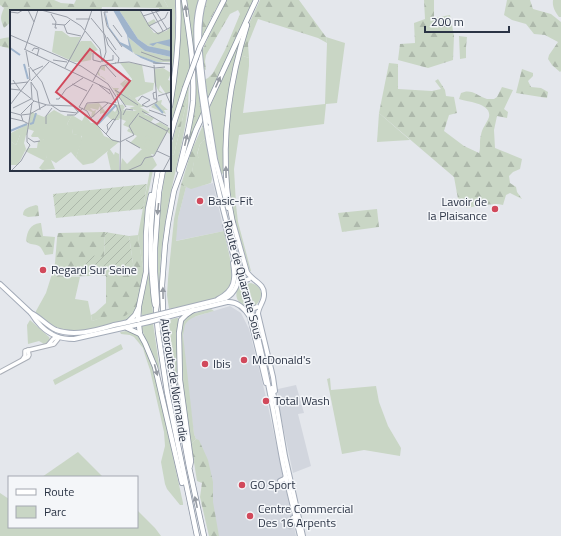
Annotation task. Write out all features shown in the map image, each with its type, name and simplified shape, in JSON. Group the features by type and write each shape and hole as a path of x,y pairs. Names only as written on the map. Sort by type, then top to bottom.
{"highway":[{"path":"171,100 176,70 178,0"},
{"path":"174,191 191,116 193,100 193,72 184,0"},
{"path":"171,134 185,88 200,47 224,0"},
{"name":"Autoroute de Normandie","path":"204,536 189,467 164,332 163,267 165,245 174,191 196,130 256,0"},
{"path":"233,224 226,181 228,122 236,69 251,11"},
{"path":"156,310 154,303 151,243 154,186 158,171"},
{"name":"Autoroute de Normandie","path":"163,171 155,248 156,310 158,332 167,392 197,536"},
{"path":"154,186 151,192 148,209 146,272 139,306 140,334 155,367 185,496 190,503"},
{"path":"139,306 135,315 127,325 140,334"},
{"path":"189,467 191,461 180,380 179,328 181,320 193,310"}],"main road":[{"name":"Route de Quarante Sous","path":"201,0 196,27 196,43 207,131 220,196 267,374 286,477 300,536"},
{"name":"Route de Quarante Sous","path":"203,91 199,34 200,16 204,0"},
{"path":"207,124 223,192 247,272 251,280"},
{"path":"207,131 213,174 239,276 239,283 231,295 225,299 208,302"},
{"name":"Route de Quarante Sous","path":"215,159 224,202 258,328 277,409 285,456 303,536"},
{"path":"31,313 33,318 46,331 63,339 74,339 148,320 208,302 225,295 230,291 233,285 235,274 230,245"},
{"path":"239,283 251,280 259,283 263,290 264,297 258,310 258,316 272,377 277,409"},
{"path":"0,284 31,313 43,322 57,330 77,333"},
{"path":"234,290 234,298 237,304"},
{"path":"173,313 227,302 232,302 245,309 250,318 274,414"},
{"path":"245,309 252,309 261,304"},
{"path":"57,337 61,334 72,335 127,325"},
{"path":"57,330 57,337"},
{"path":"280,481 286,477"},
{"path":"290,526 293,524 293,516 295,515"}],"street":[{"path":"0,372 23,360 26,353 47,346 57,337"}],"shaded area":[{"path":"213,183 224,231 175,241 178,218 186,187 191,188"},
{"path":"230,306 241,313 249,329 266,397 296,536 209,536 205,461 194,434 184,362 183,330 184,320"},
{"path":"296,385 304,413 298,414 311,466 293,473 277,390"}],"green space":[{"path":"0,0 54,0 61,3 74,4 76,0 164,0 168,10 159,10 159,8 102,7 101,10 10,10 10,23 4,28 1,18 4,8 0,5"},
{"path":"164,0 175,0 175,45 171,82 171,10 168,10"},
{"path":"180,0 182,0 190,67 171,124"},
{"path":"187,0 199,0 194,31 196,48 194,56"},
{"path":"207,0 221,0 201,40 202,20"},
{"path":"227,0 254,0 207,100 204,80 213,73 225,50 240,14 238,10 230,14 206,55 206,70 204,69 202,51"},
{"path":"260,0 299,0 326,37 327,43 318,38 258,19 248,44 249,58 240,55 247,28"},
{"path":"424,0 434,0 434,18 450,15 454,36 453,60 428,68 398,60 400,44 415,43 414,23 425,19"},
{"path":"507,0 530,0 533,9 551,14 561,22 560,72 548,59 558,42 545,35 534,34 526,24 512,20 504,15"},
{"path":"553,0 561,0 561,17 559,17 555,11"},
{"path":"242,35 229,102 223,157 225,173 221,174 209,109"},
{"path":"459,36 467,37 466,58 460,59"},
{"path":"10,37 10,49 0,46 0,39"},
{"path":"326,37 345,43 337,103 326,104 324,124 239,135 234,169 236,205 238,222 250,271 230,205 229,184 228,134 240,55 249,58 243,113 325,104"},
{"path":"389,63 398,64 398,89 432,91 441,89 435,81 438,79 445,90 446,96 454,97 457,113 449,115 444,131 464,146 479,153 480,140 483,128 489,117 489,112 483,106 459,99 461,93 468,91 487,99 494,99 497,97 502,87 513,90 504,109 508,112 507,118 497,116 494,130 495,148 522,159 520,169 513,172 509,176 510,183 516,187 517,192 522,199 510,193 506,195 503,205 482,205 467,208 461,205 458,199 454,177 379,113"},
{"path":"196,66 202,112 188,146 194,115 196,84 194,69"},
{"path":"522,69 533,73 533,76 528,81 531,87 541,88 548,92 547,98 516,93"},
{"path":"189,84 185,127 163,238 159,292 158,231 161,200 166,171 171,171 171,156 174,154 186,105 187,99 185,94"},
{"path":"185,94 187,99 186,105 174,154 171,156 171,146"},
{"path":"379,113 410,140 377,142"},
{"path":"203,125 206,138 200,144 197,154 199,164 194,162 192,172 195,176 186,187 181,185 191,152"},
{"path":"206,138 212,179 211,183 191,189 186,187 192,172 194,161 198,163 199,158 197,155 200,144"},
{"path":"150,171 153,171 147,199 144,275 138,235"},
{"path":"147,184 143,209 56,218 53,194"},
{"path":"181,185 186,187 178,218 176,241 224,231 233,272 232,281 229,288 221,296 215,299 169,309 167,295 174,219"},
{"path":"36,205 38,206 39,216 28,217 23,215 25,209"},
{"path":"377,209 379,227 342,232 338,213"},
{"path":"41,223 43,236 55,237 53,254 45,255 39,246 26,241 31,227"},
{"path":"105,232 104,257 134,270 129,236 138,235 144,275 138,304 134,309 125,316 110,318 108,316 92,321 91,315 106,303 106,276 94,275 51,277 55,263 58,233"},
{"path":"105,232 129,236 134,270 81,266 84,260 90,255 104,257"},
{"path":"148,266 153,313 143,317 141,309 147,280"},
{"path":"51,277 80,277 75,299 88,301 92,321 138,304 136,311 132,316 123,321 82,331 58,328 36,314 36,311 46,293"},
{"path":"247,284 255,284 261,292 259,302 256,305 254,305"},
{"path":"243,286 247,306 241,303 236,297 238,287"},
{"path":"211,309 214,311 190,319 185,325 183,335 194,434 196,439 191,444 183,388 181,328 184,320 191,314"},
{"path":"178,318 178,388 171,347 169,320"},
{"path":"30,320 49,337 50,340 48,343 44,344 39,341 28,344 27,325"},
{"path":"153,323 160,371 146,341 141,326"},
{"path":"126,331 139,336 143,340 154,370 183,505 180,505 167,489 165,484 161,462 165,446 164,432 150,370 143,348 134,337 121,334 120,332"},
{"path":"121,344 123,349 55,385 53,380"},
{"path":"330,378 331,390 376,386 379,402 388,426 401,448 400,456 364,450 342,454 327,379"},
{"path":"196,439 199,440 208,460 213,482 213,502 219,536 209,536 200,497 202,483 197,481 191,444"},
{"path":"78,452 102,476 43,476"},
{"path":"0,493 8,498 8,528 138,528 138,511 161,536 0,536"}],"place":[{"name":"Basic-Fit","path":"200,201"},
{"name":"Lavoir de la Plaisance","path":"495,209"},
{"name":"Regard Sur Seine","path":"43,270"},
{"name":"McDonald's","path":"244,360"},
{"name":"Ibis","path":"205,364"},
{"name":"Total Wash","path":"266,401"},
{"name":"GO Sport","path":"242,485"},
{"name":"Centre Commercial Des 16 Arpents","path":"250,516"}]}
